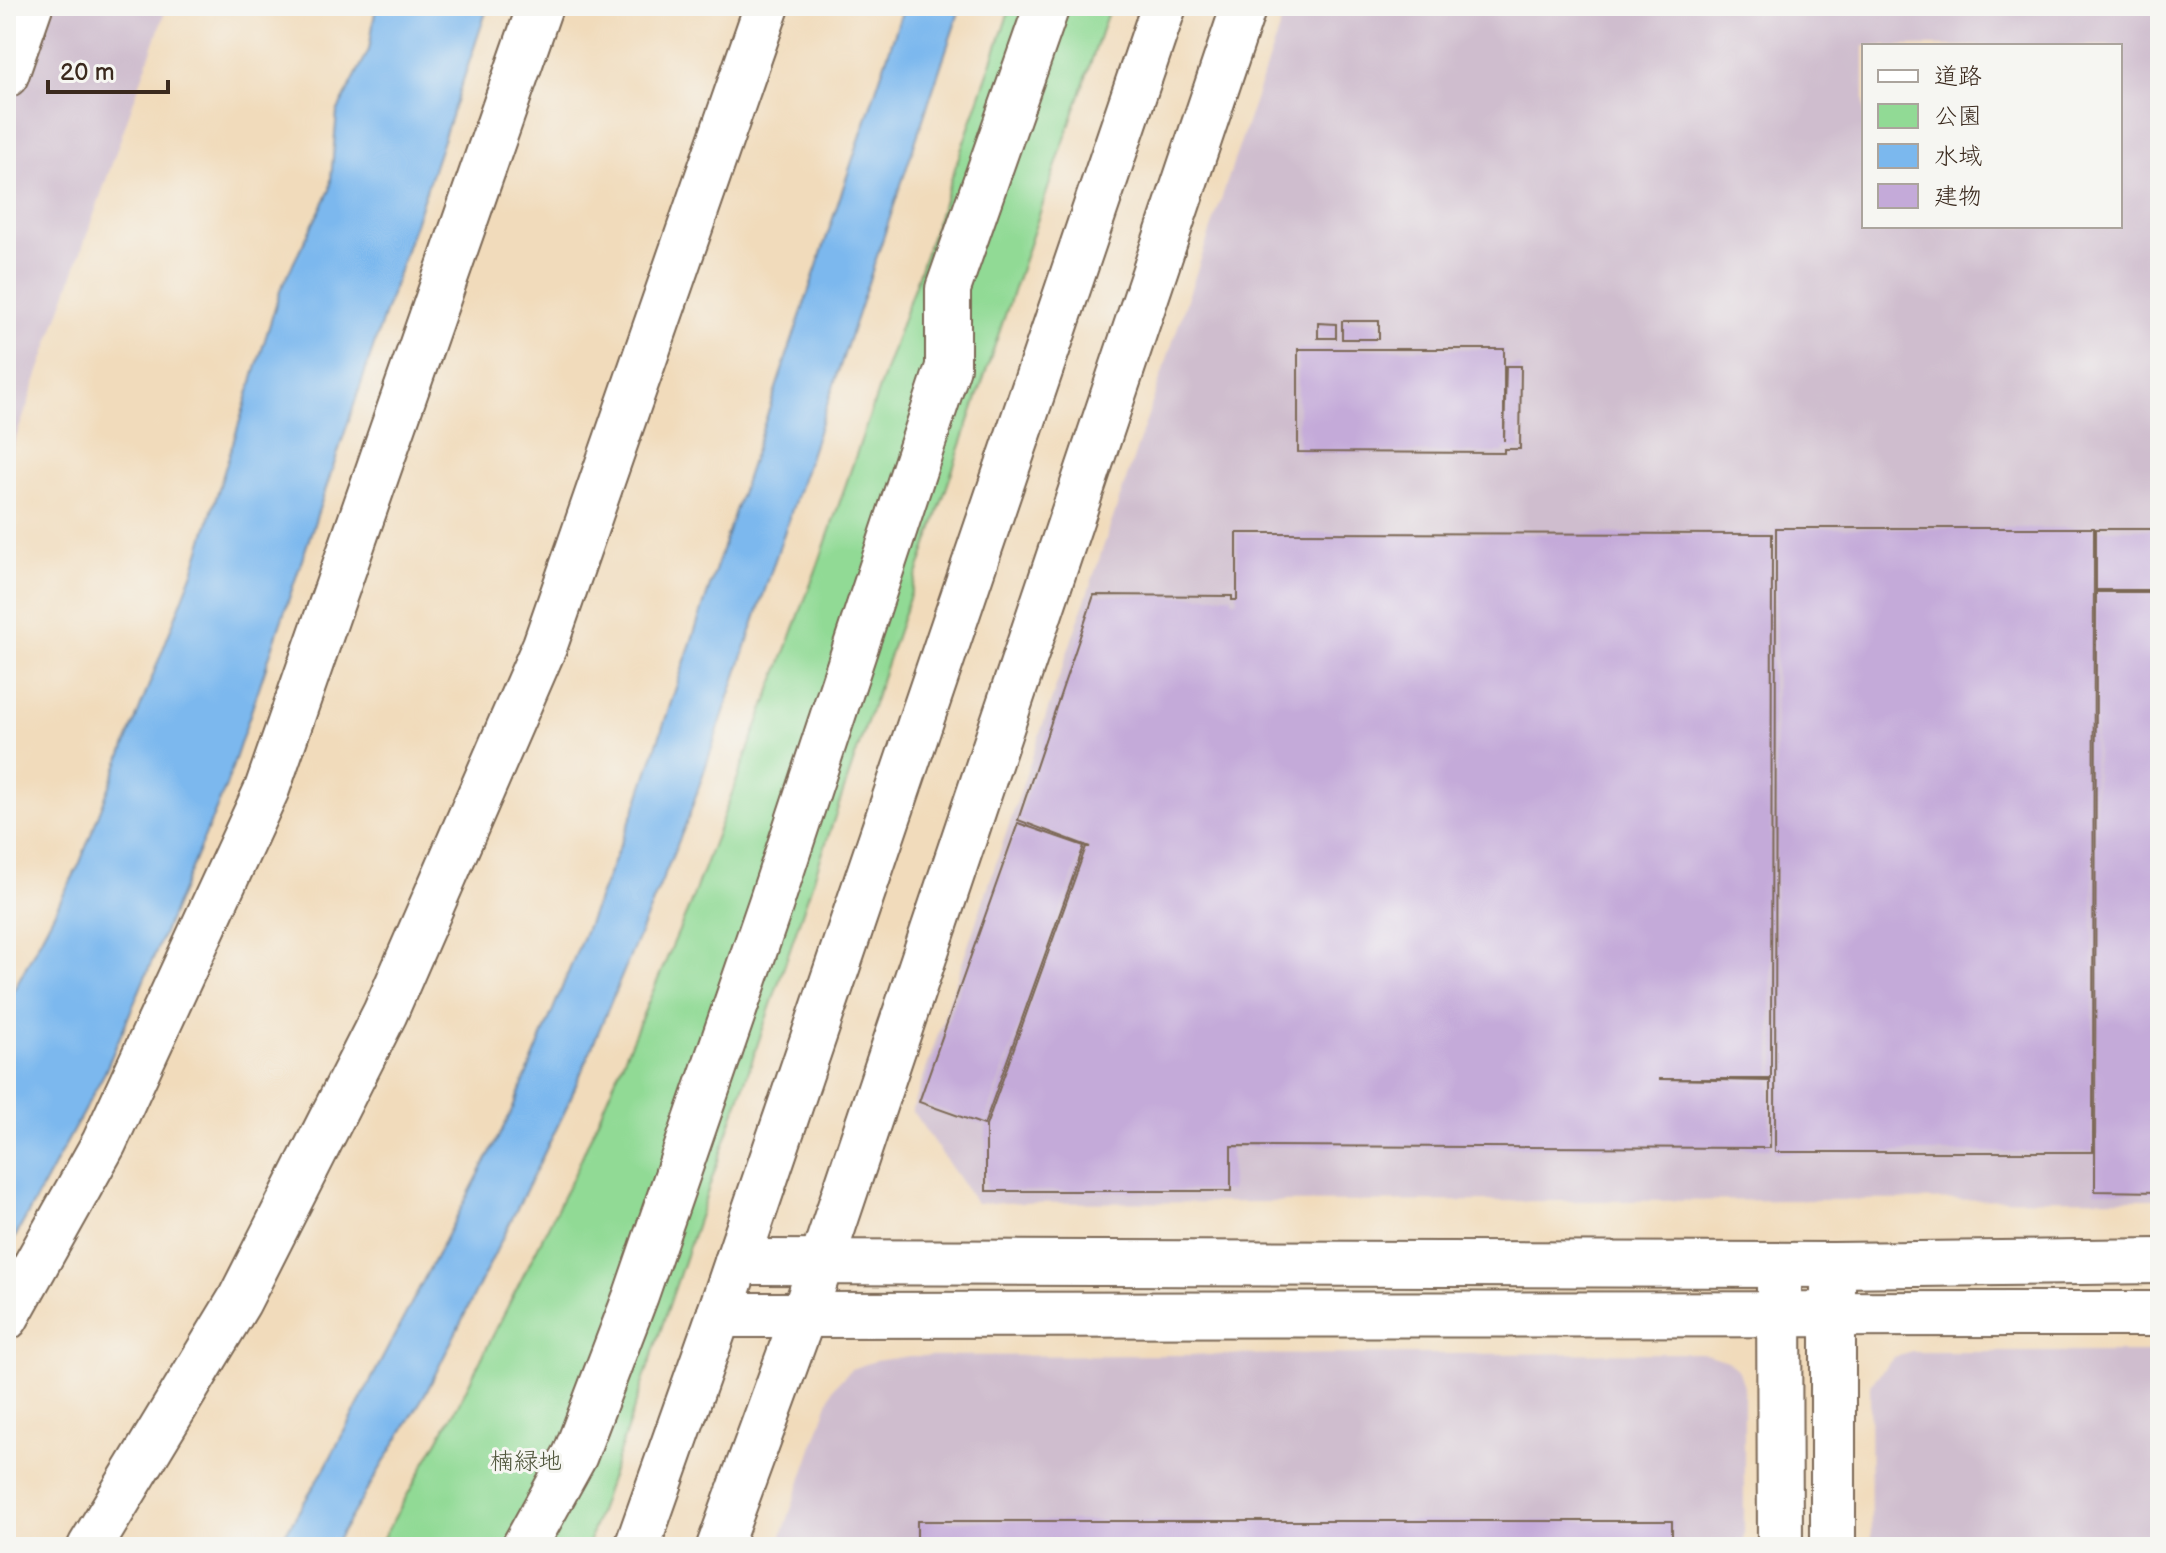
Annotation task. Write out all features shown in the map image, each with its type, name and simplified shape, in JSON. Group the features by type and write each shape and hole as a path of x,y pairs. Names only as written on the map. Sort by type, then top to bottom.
{"street":[{"path":"6,75 30,6"},
{"path":"6,1318 104,1143 267,789 540,6"},
{"path":"90,1547 239,1301 385,1013 545,645 767,6"},
{"path":"524,1547 581,1441 636,1295 771,903 948,367 948,289 1047,6"},
{"path":"637,1547 719,1315 1164,6"},
{"path":"719,1547 822,1262 1244,6"},
{"path":"737,1262 1833,1265 2160,1261"},
{"path":"1779,1264 1780,1547"},
{"path":"1833,1265 1833,1547"},
{"path":"719,1315 2160,1314"}],"shaded area":[{"path":"6,6 167,6 6,466"},
{"path":"1292,6 2160,6 2160,1199 976,1203 912,1111 1285,11"},
{"path":"1912,1352 2160,1352 2160,1547 1871,1547 1870,1385 1894,1357"},
{"path":"1702,1353 1727,1361 1739,1371 1744,1386 1744,1547 778,1547 833,1388 851,1369 875,1361 910,1356"}],"green space":[{"name":"楠緑地","path":"1011,6 1110,6 587,1547 378,1547 459,1403 575,1173 689,907 818,565"}],"water":[{"path":"376,6 488,6 226,786 105,1072 6,1254 6,1005 79,865 193,572 281,288 330,190 337,112 369,50"},
{"path":"904,6 961,6 688,819 565,1111 428,1389 333,1547 277,1547 325,1468 511,1113 638,801"}],"building":[{"path":"1342,321 1379,321 1379,339 1342,339"},
{"path":"1318,323 1336,324 1336,338 1318,338"},
{"path":"1298,349 1504,349 1504,441 1506,366 1521,366 1520,449 1504,449 1504,453 1298,452"},
{"path":"1776,528 2094,528 2093,1152 1775,1152"},
{"path":"2096,529 2160,529 2160,590 2096,590"},
{"path":"1237,533 1772,534 1771,1079 1659,1079 1770,1081 1770,1148 1231,1146 1231,1191 986,1191 986,1126 1086,847 1090,847 1018,820 1094,595 1232,596 1232,600 1237,600"},
{"path":"2096,592 2160,592 2160,1192 2095,1191"},
{"path":"1018,823 1084,846 984,1125 919,1102"},
{"path":"917,1521 1672,1521 1672,1547 917,1547"}]}
